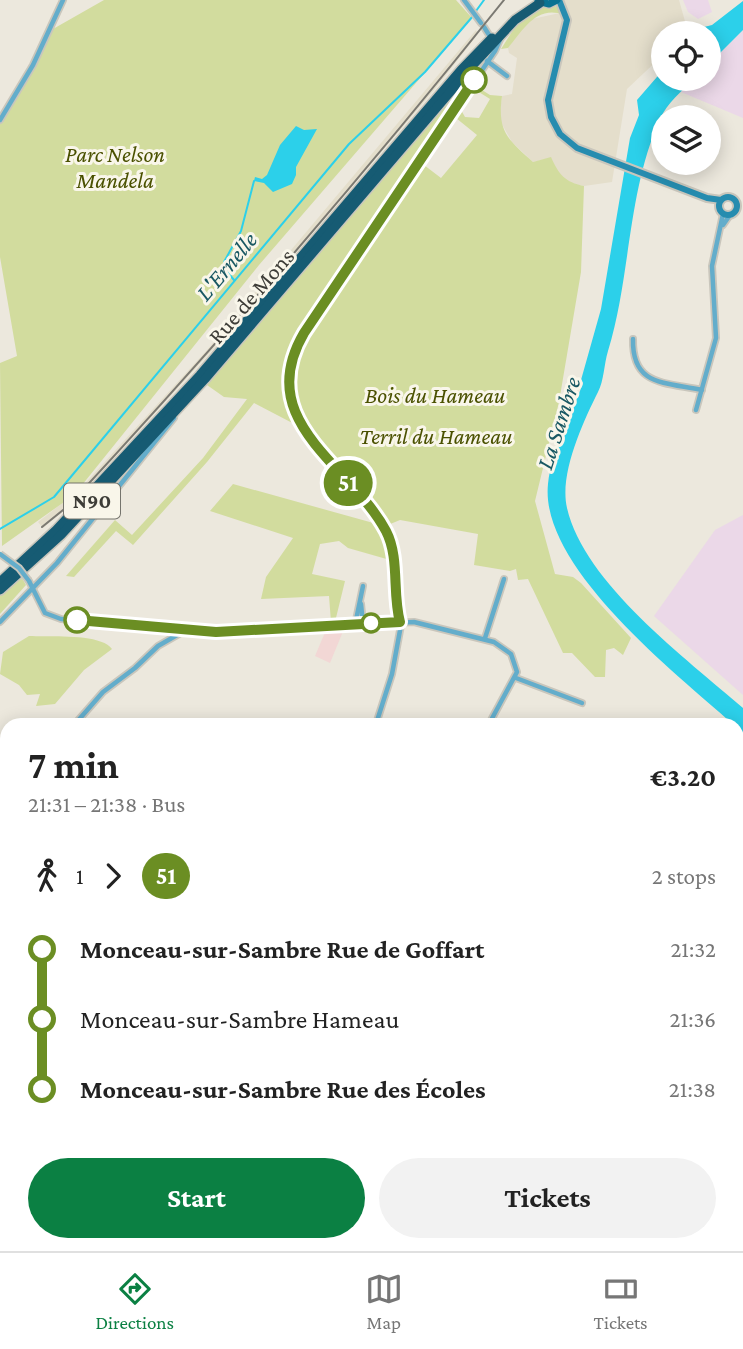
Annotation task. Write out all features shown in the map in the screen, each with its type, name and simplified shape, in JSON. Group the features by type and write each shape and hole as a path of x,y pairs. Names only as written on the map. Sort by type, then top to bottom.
{"highway":[{"name":"Rue de Mons","path":"177,405 490,51 515,19 536,1"},
{"name":"Rue de Mons","path":"177,405 536,1"},
{"name":"N90","path":"0,582 56,530 177,405"},
{"name":"N90","path":"0,590 61,535 177,405"}],"main road":[{"path":"536,1 558,2"}],"street":[{"path":"0,120 33,65 63,0"},
{"path":"464,0 482,25 490,51 507,76"},
{"path":"558,2 567,20 548,94 551,117 569,143 720,203 735,212"},
{"path":"378,718 393,674 400,622 387,535 302,427 292,404 288,382 290,362 304,333 490,51"},
{"path":"720,203 731,197 735,212"},
{"path":"696,410 716,338 712,266 722,226 735,212"},
{"path":"633,339 632,360 643,375 702,390"},
{"name":"Rue de Mons","path":"0,622 30,584 57,563 178,414 177,405"},
{"path":"0,554 19,568 45,612 69,619 237,632 400,622 420,623 485,639 511,654 517,668 516,678 493,718"},
{"path":"485,639 504,579"},
{"path":"355,625 363,586"},
{"path":"360,600 363,624"},
{"path":"80,718 103,692 135,668 158,646 184,630"},
{"path":"516,678 582,703"}],"shaded area":[{"path":"561,0 679,0 685,21 651,21 651,66 627,89 612,182 584,186 570,183 559,175 551,158 533,162 512,142 499,119 502,96 512,94 517,58 509,53 508,48 522,27 532,19 560,13"},
{"path":"683,0 708,0 712,12 698,19 688,12"},
{"path":"476,30 478,34 434,90 226,335 73,503 43,528 38,522 78,491 207,350"},
{"path":"743,30 743,118 721,109 721,105 712,105 681,92 721,91 721,52"},
{"path":"743,515 743,695 654,616 715,530"},
{"path":"344,629 330,663 315,656 326,630"}],"green space":[{"name":"Parc Nelson Mandela","path":"104,0 456,0 472,18 259,265 74,495 2,546 0,363 17,356 0,257 0,122 23,88 53,29"},
{"path":"559,6 564,15 546,13 538,16 508,48 501,49 518,22 538,8"},
{"path":"485,57 297,342 289,364 288,384 300,427 254,403 207,462 133,545 116,531 74,577 66,576 115,520 132,535 203,458 247,399 224,397 207,385"},
{"name":"Bois du Hameau","path":"474,85 490,95 502,96 501,118 511,141 533,162 551,157 563,177 584,186 581,272 559,402 535,501 555,574 573,577 581,583 631,638 623,655 614,648 606,650 605,677 595,677 572,653 563,653 528,579 518,580 516,569 510,571 474,565 478,534 400,520 383,527 321,454 297,411 291,389 292,368 303,338","holes":["474,89 490,99 479,118 465,117 461,110","456,118 477,135 441,178 424,165"]},
{"path":"233,484 377,524 390,560 348,548 339,541 320,544 312,574 345,581 335,622 331,622 329,596 261,599 266,577 293,538 210,511"},
{"path":"22,578 26,585 0,614 0,596"},
{"path":"29,636 86,638 97,640 112,649 84,670 55,704 36,706 40,694 27,695 19,685 0,674 3,652"}],"water":[{"path":"743,1 743,30 721,52 721,21 717,21"},
{"name":"La Sambre","path":"651,84 651,91 681,91 669,105 651,105 651,142 635,205 615,322 602,383 579,433 569,464 565,494 567,508 577,536 615,591 667,643 743,708 743,718 726,718 621,622 591,587 567,552 551,517 548,484 550,471 583,383 581,380 601,309 630,138 639,115 637,100"},
{"path":"296,126 304,130 317,129 296,167 292,184 273,192 264,183 254,181 255,177 262,179 267,175 280,145"}],"waterway":[{"name":"L'Ernelle","path":"476,11 484,0"},
{"name":"L'Ernelle","path":"0,529 54,497 349,144 425,72 473,16"},
{"path":"234,280 225,269 224,262 241,231 254,181"}],"tram line":[{"path":"42,527 68,506 236,320 345,194 504,0"}],"bus line":[{"name":"51","path":"77,620 216,632 400,622 392,549 387,535 302,427 290,398 290,362 304,333 474,80"}],"park label":[{"name":"Terril du Hameau","path":"436,436"}]}
